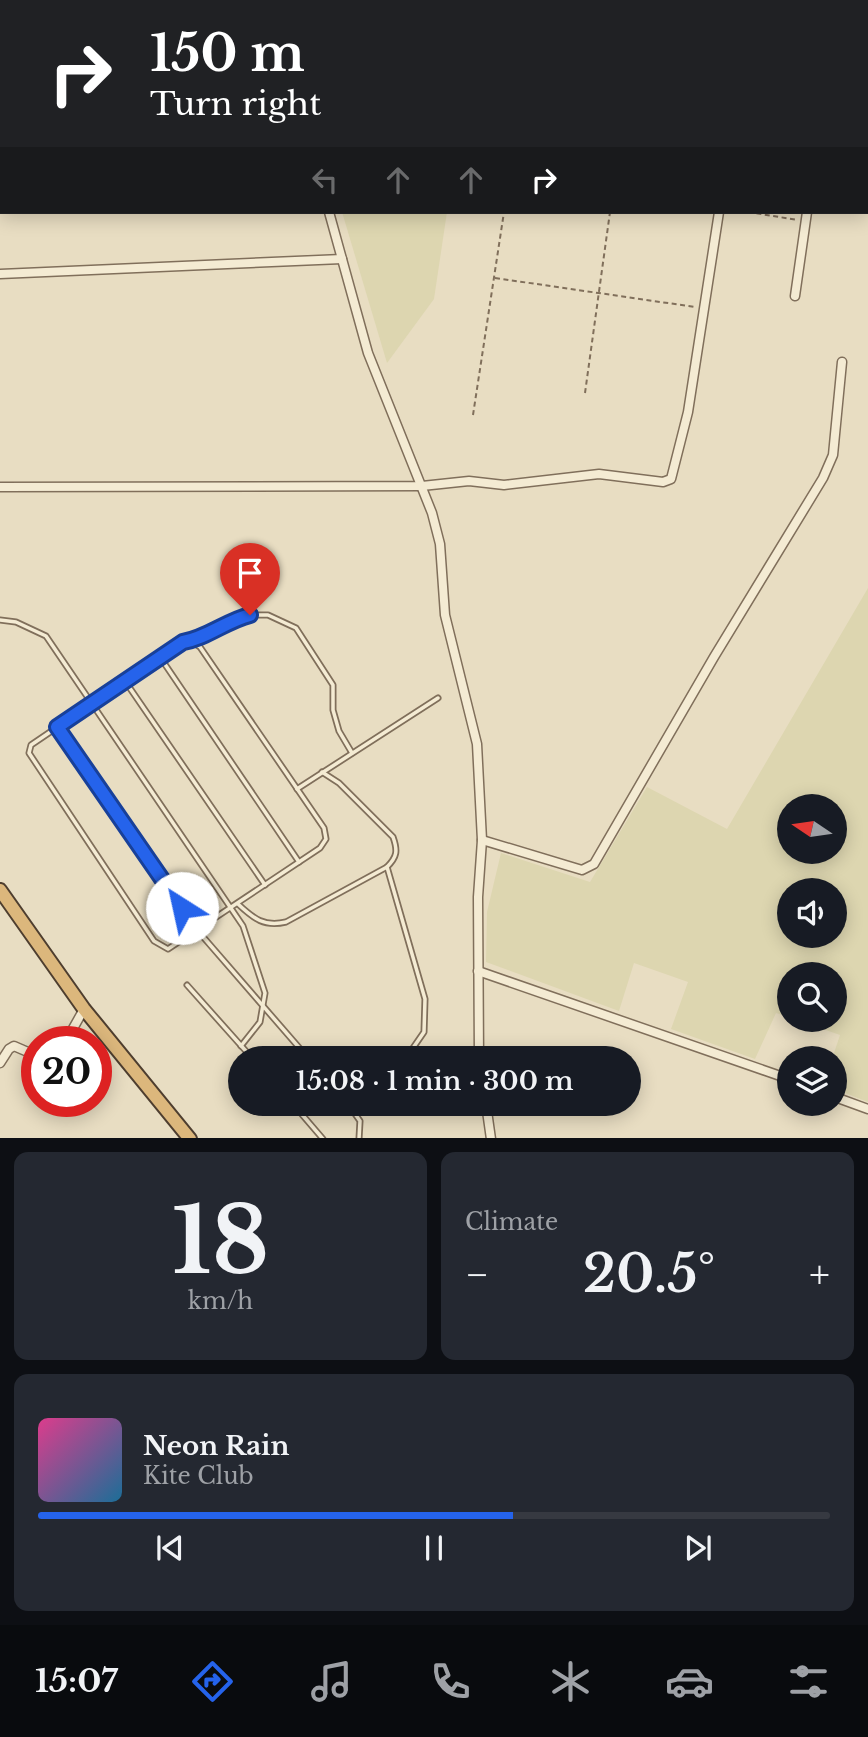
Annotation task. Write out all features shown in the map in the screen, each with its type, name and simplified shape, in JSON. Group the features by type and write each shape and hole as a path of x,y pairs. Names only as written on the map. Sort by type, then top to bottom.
{"highway":[{"path":"0,890 83,1010 189,1138"}],"street":[{"path":"330,214 368,353 422,485 440,544 445,615 477,744 482,840 479,1046"},
{"path":"0,487 422,485 469,481 504,485 599,474 663,482 671,479 688,412 719,214"},
{"path":"795,296 807,214"},
{"path":"0,274 342,259"},
{"path":"482,840 582,870 594,864 714,657 823,478 832,455 842,362"},
{"path":"478,971 777,1075"},
{"path":"74,1026 83,1010"},
{"path":"0,1063 9,1049 15,1046 21,1049"},
{"path":"847,1101 868,1109"},
{"path":"488,1116 491,1138"}],"lane":[{"path":"191,641 200,647 324,828 326,839 320,848 172,949 162,948 154,941 29,757 31,745 183,642 250,615 268,615 296,628 333,685 339,731 352,753"},
{"path":"0,620 16,622 46,636 90,705 243,926 265,993 265,1008 260,1022 242,1046 187,985"},
{"path":"160,657 299,862"},
{"path":"125,681 265,885"},
{"path":"297,789 438,698"},
{"path":"57,727 198,931 298,1046"},
{"path":"238,904 261,922 271,925 286,922 387,867 395,858 397,848 393,837 339,783 322,772"},
{"path":"387,867 425,999 424,1032 414,1046"},
{"path":"303,1116 322,1138"},
{"path":"356,1116 360,1121 359,1138"}],"path":[{"path":"473,415 504,214"},
{"path":"585,393 610,214"},
{"path":"761,214 806,221"},
{"path":"495,278 692,308 706,304"}],"shaded area":[{"path":"343,214 447,214 434,299 387,363"},
{"path":"868,588 868,1102 847,1094 847,1046 836,1046 840,1035 831,1032 847,1032 847,962 777,962 777,1013 755,1059 671,1029 688,982 634,963 619,1011 486,962 487,912 501,853 590,882 647,787 727,829"}],"route":[{"path":"182,908 57,727 186,640 205,636 237,618 250,615"}]}
